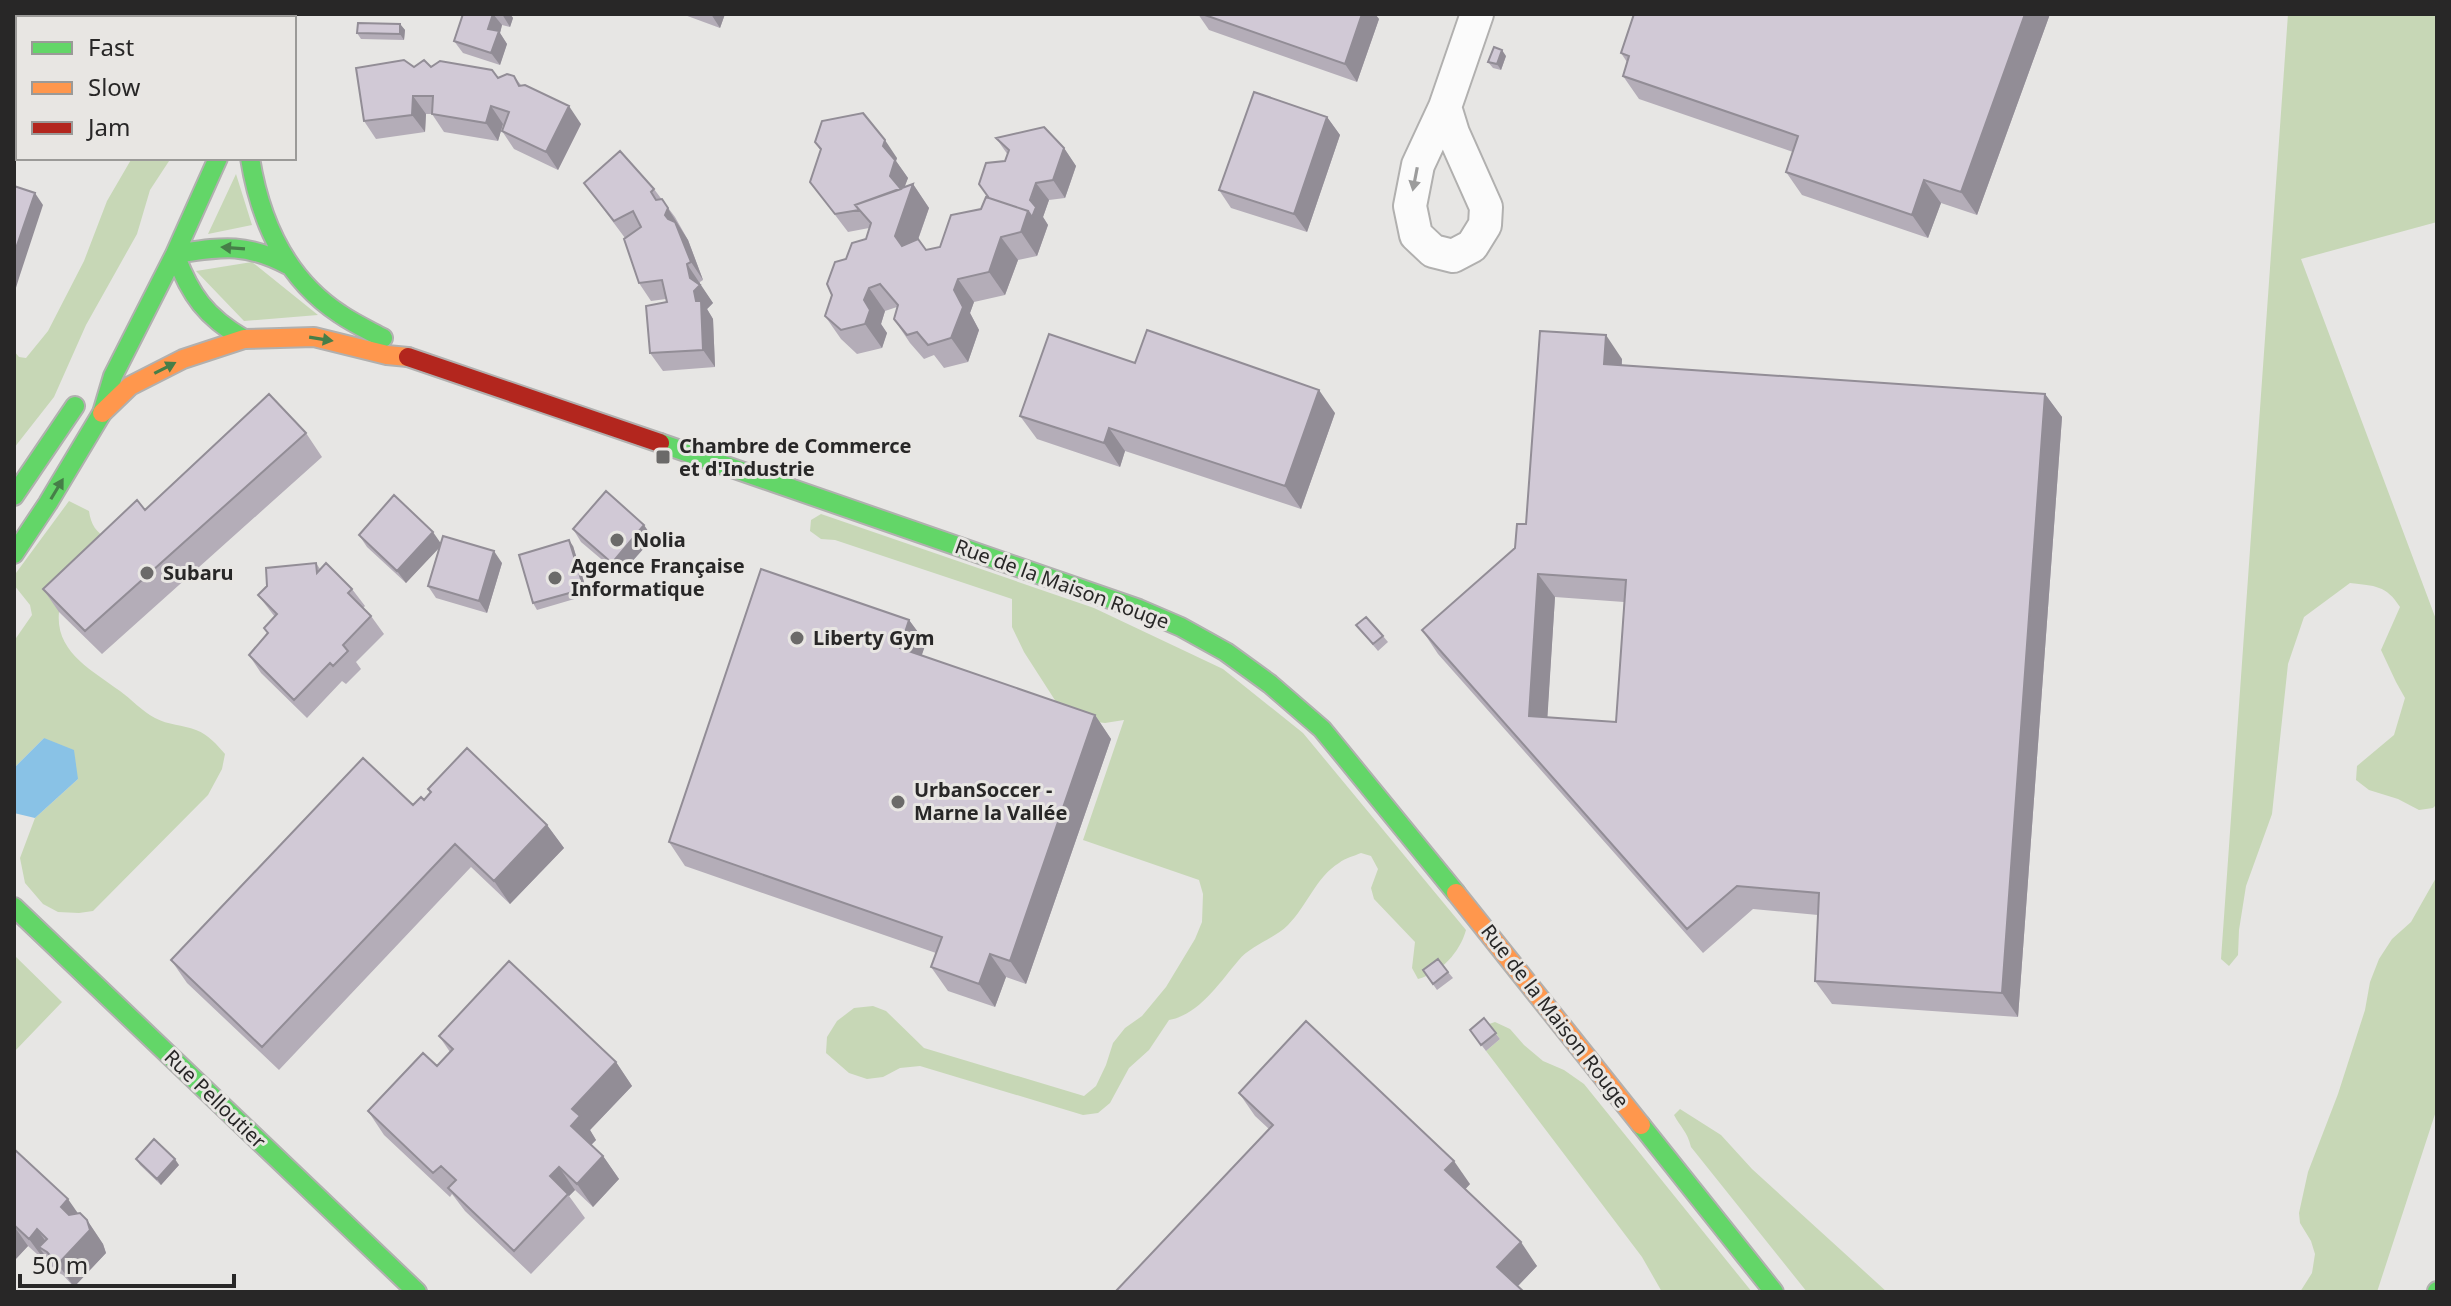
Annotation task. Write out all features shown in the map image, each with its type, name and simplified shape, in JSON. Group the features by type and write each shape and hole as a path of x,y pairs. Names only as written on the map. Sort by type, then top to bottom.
{"street":[{"path":"1445,107 1477,14"},
{"path":"14,554 102,413 113,376 175,254 217,160"},
{"path":"250,160 260,205 288,265 327,306 412,357"},
{"path":"175,254 216,247 238,247 259,251 288,265"},
{"path":"175,254 193,298 221,326 244,339"},
{"path":"102,413 130,386 183,359 244,339 314,337 387,355 412,357"},
{"name":"Rue de la Maison Rouge","path":"412,357 1139,609 1181,627 1226,652 1270,684 1322,729 1350,761 1774,1292"},
{"path":"14,496 88,388 113,376"},
{"name":"Rue Pelloutier","path":"14,907 417,1292"}],"green space":[{"path":"2288,14 2437,14 2437,222 2301,259 2437,622 2437,804 2433,808 2419,810 2398,799 2369,790 2356,780 2357,766 2394,735 2405,698 2381,650 2400,607 2390,594 2379,588 2350,583 2304,617 2288,664 2272,814 2246,886 2238,955 2229,966 2221,959"},
{"path":"131,160 170,160 150,190 137,234 86,325 54,397 14,448 14,351 19,357 26,358 48,331 84,261 107,201"},
{"path":"236,174 252,225 208,234"},
{"path":"252,262 318,315 244,321 196,271"},
{"path":"69,501 89,511 95,528 108,539 59,612 59,626 69,649 87,667 150,715 201,732 225,754 222,769 208,795 93,911 79,913 58,912 43,904 25,883 20,858 35,818 78,779 44,738 14,768 14,641 32,615 30,605 14,585 16,573"},
{"path":"821,514 1094,608 1223,669 1303,733 1466,930 1454,954 1442,967 1418,979 1412,968 1415,942 1374,899 1371,888 1378,869 1371,856 1361,853 1331,869 1288,925 1243,955 1199,1005 1169,1020 1149,1050 1129,1068 1110,1103 1098,1113 1083,1115 920,1066 900,1068 883,1077 867,1079 849,1073 826,1053 827,1037 837,1021 854,1008 873,1006 886,1011 924,1048 1084,1096 1096,1086 1113,1043 1125,1028 1142,1016 1166,987 1195,939 1202,922 1203,894 1199,880 1083,840 1124,720 1105,723 1088,721 1060,708 1024,652 1012,627 1012,599 835,540 821,539 810,531 811,520"},
{"path":"2437,876 2437,1108 2377,1292 2300,1292 2312,1273 2315,1254 2300,1223 2299,1213 2308,1172 2338,1094 2365,1010 2370,982 2379,959 2392,939 2411,922"},
{"path":"14,955 62,1002 14,1052"},
{"path":"1495,1022 1510,1029 1543,1061 1564,1070 1584,1084 1752,1292 1662,1292 1642,1257 1486,1051 1500,1039 1489,1024"},
{"path":"1680,1109 1721,1135 1752,1169 1887,1292 1807,1292 1691,1147 1674,1115"}],"water":[{"path":"44,738 74,750 78,779 35,818 14,813 14,768"}],"building":[{"path":"463,14 493,14 488,29 499,31 491,53 454,41"},
{"path":"1202,14 1362,14 1345,64"},
{"path":"1634,14 2025,14 1961,192 1924,180 1912,215 1786,172 1798,136 1623,76 1629,56 1621,53"},
{"path":"358,23 400,24 400,34 357,33"},
{"path":"1494,47 1502,50 1497,64 1488,62"},
{"path":"404,60 414,67 424,60 431,67 440,61 492,70 498,78 507,74 514,76 519,86 525,85 569,106 546,152 502,131 509,112 491,106 486,123 432,114 433,96 413,96 412,115 364,121 356,68"},
{"path":"1254,92 1327,117 1294,214 1219,190"},
{"path":"863,113 885,140 883,146 895,160 890,176 901,189 855,205 859,210 835,214 810,182 821,149 815,142 822,121"},
{"path":"1044,127 1064,148 1053,180 1036,183 1030,200 1036,207 1032,217 1028,211 989,198 979,184 986,163 1005,161 1009,150 996,138"},
{"path":"620,151 654,189 651,192 656,200 662,199 668,208 665,215 675,222 691,262 687,264 690,278 700,285 694,291 696,301 701,301 703,350 650,353 646,306 667,302 662,280 639,283 624,239 641,227 633,211 614,221 584,183"},
{"path":"913,184 895,236 902,246 918,239 926,250 940,247 951,215 981,209 986,197 1028,211 1021,232 1001,237 989,272 958,279 954,290 963,307 951,338 928,345 917,332 907,335 894,319 898,305 880,284 869,288 864,300 870,310 865,324 841,330 825,316 832,295 827,284 835,262 846,259 852,243 866,239 871,223 855,205"},
{"path":"14,186 35,193 14,254"},
{"path":"1147,330 1319,390 1285,486 1109,428 1104,443 1020,416 1049,334 1135,363"},
{"path":"1540,331 1606,335 1604,364 2045,394 2002,993 1815,981 1819,893 1737,886 1687,929 1422,630 1515,548 1517,524 1526,524","holes":["1538,574 1626,580 1616,722 1529,716"]},
{"path":"269,394 306,433 85,631 43,589 137,500 145,510"},
{"name":"Nolia","path":"606,491 644,525 612,563 573,529"},
{"path":"394,495 433,532 397,571 359,535"},
{"path":"443,536 494,551 479,601 428,586"},
{"name":"Agence Française Informatique","path":"569,540 584,589 533,603 519,555"},
{"path":"316,563 317,573 326,563 352,589 348,593 371,616 343,645 348,651 333,666 330,663 294,700 249,655 268,633 264,628 277,614 258,595 267,586 266,568"},
{"name":"UrbanSoccer - Marne la Vallée","path":"761,569 909,620 900,648 1095,715 1010,961 990,954 979,984 931,967 942,937 669,842"},
{"path":"1366,617 1383,636 1373,644 1356,625"},
{"path":"467,748 547,825 494,881 455,844 262,1047 171,960 363,758 413,805 421,797 424,800 431,792 428,789"},
{"path":"1438,959 1448,972 1433,984 1423,970"},
{"path":"509,961 616,1062 572,1109 580,1116 571,1126 603,1156 577,1184 559,1167 550,1176 568,1194 514,1251 448,1188 456,1180 441,1166 433,1173 368,1111 423,1053 437,1066 453,1049 439,1036"},
{"path":"1484,1018 1496,1033 1481,1045 1470,1030"},
{"path":"1306,1021 1454,1161 1445,1170 1521,1242 1497,1267 1524,1292 1115,1292 1273,1125 1239,1093"},
{"path":"154,1139 175,1159 157,1179 136,1159"},
{"path":"14,1149 68,1199 61,1207 69,1215 80,1213 87,1220 90,1230 58,1264 39,1247 47,1239 37,1229 29,1239 14,1225"}],"traffic: fast":[{"path":"14,554 102,413 113,376 175,254 217,160"},
{"path":"250,160 268,226 290,265 321,300 383,338"},
{"path":"175,254 233,248 258,253 288,265"},
{"path":"175,254 201,304 219,322 244,339"},
{"path":"14,496 75,406"},
{"path":"660,443 1139,609 1181,627 1226,652 1270,684 1322,729 1456,893"},
{"path":"14,907 417,1292"},
{"path":"1641,1125 1774,1292"}],"traffic: slow":[{"path":"102,413 130,386 183,359 244,339 314,337 387,355 408,357"},
{"path":"1456,893 1641,1125"}],"traffic: jam":[{"path":"408,357 660,443"}],"place":[{"name":"Chambre de Commerce et d'Industrie","path":"663,457"},
{"name":"Nolia","path":"617,540"},
{"name":"Subaru","path":"147,573"},
{"name":"Agence Française Informatique","path":"555,578"},
{"name":"Liberty Gym","path":"797,638"},
{"name":"UrbanSoccer - Marne la Vallée","path":"898,802"}]}
